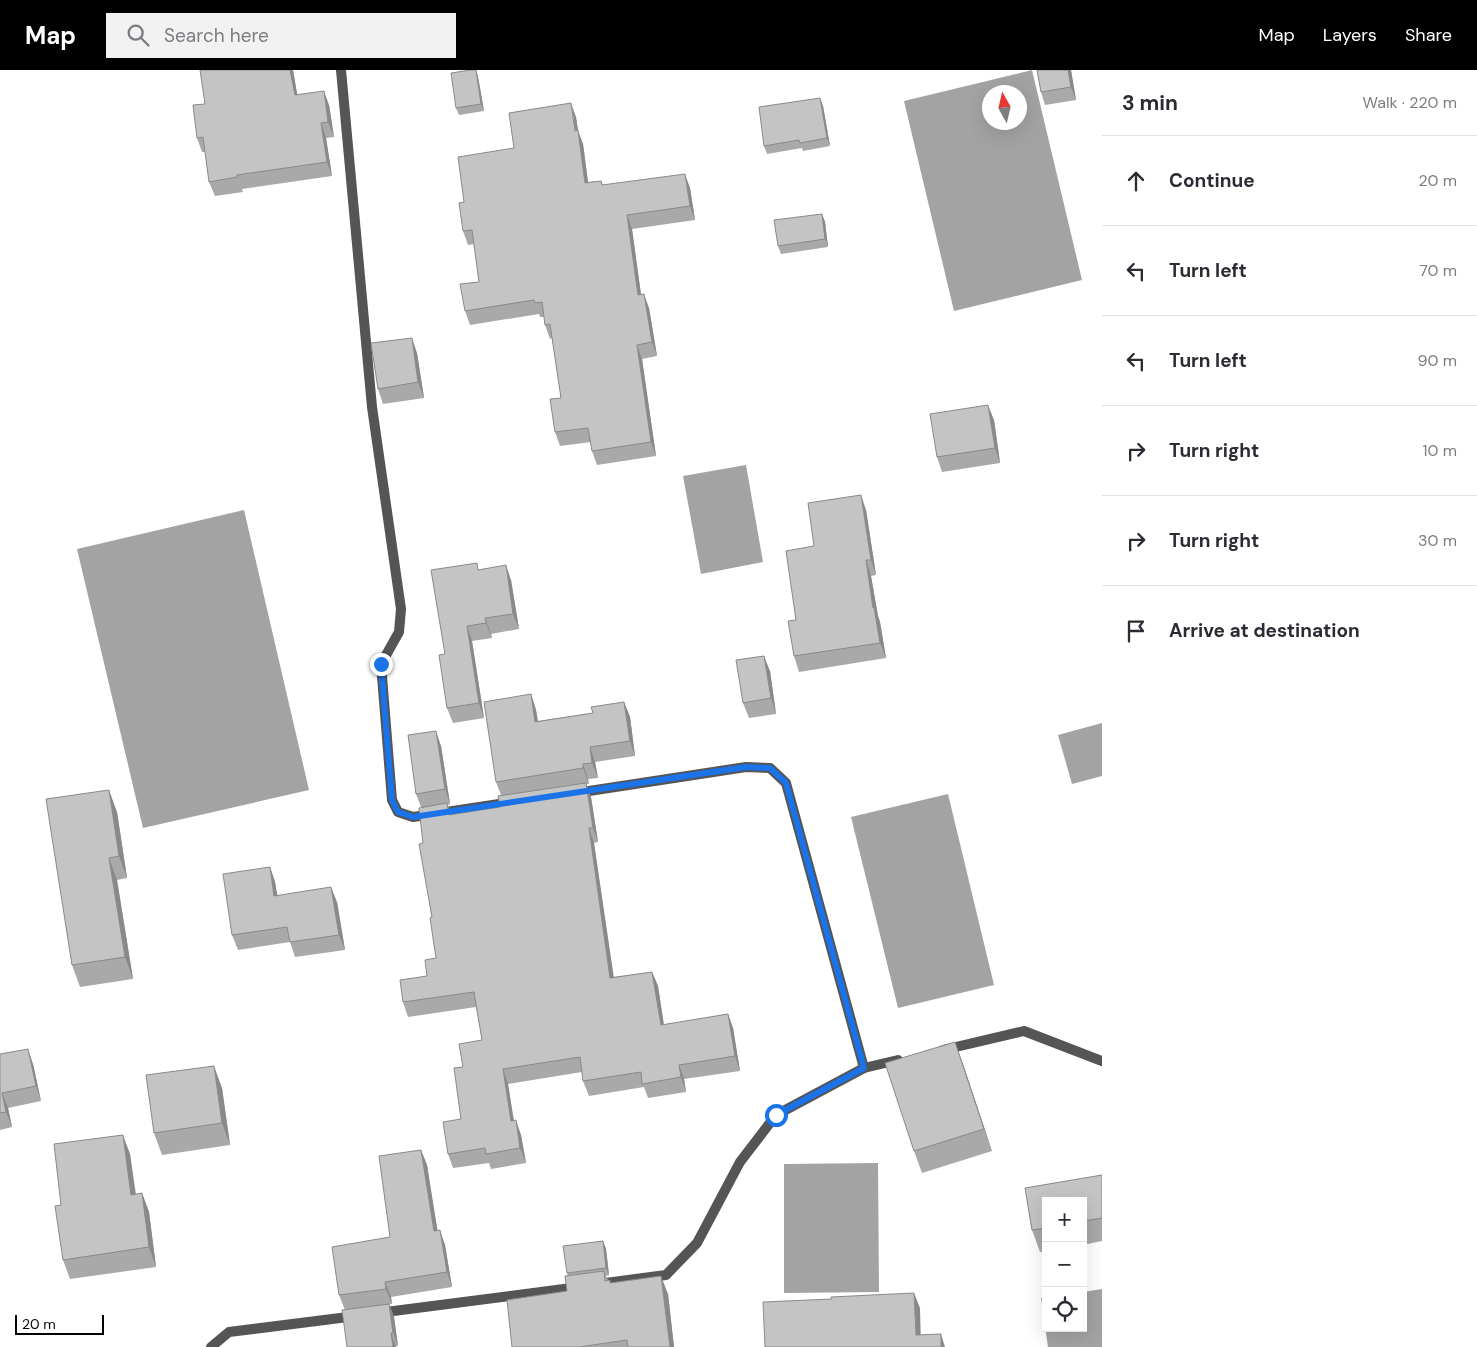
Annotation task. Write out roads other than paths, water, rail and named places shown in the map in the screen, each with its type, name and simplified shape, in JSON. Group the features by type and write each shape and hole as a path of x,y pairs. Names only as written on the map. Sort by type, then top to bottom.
{"street":[{"path":"341,70 372,407 401,609 399,632 381,664 392,800 398,812 413,817 521,801"},
{"path":"570,794 746,767 770,768 786,783 864,1068"},
{"path":"930,1053 1024,1031 1102,1061"},
{"path":"210,1347 229,1332 666,1275 697,1243 740,1162 776,1115 864,1068 911,1057"}]}
